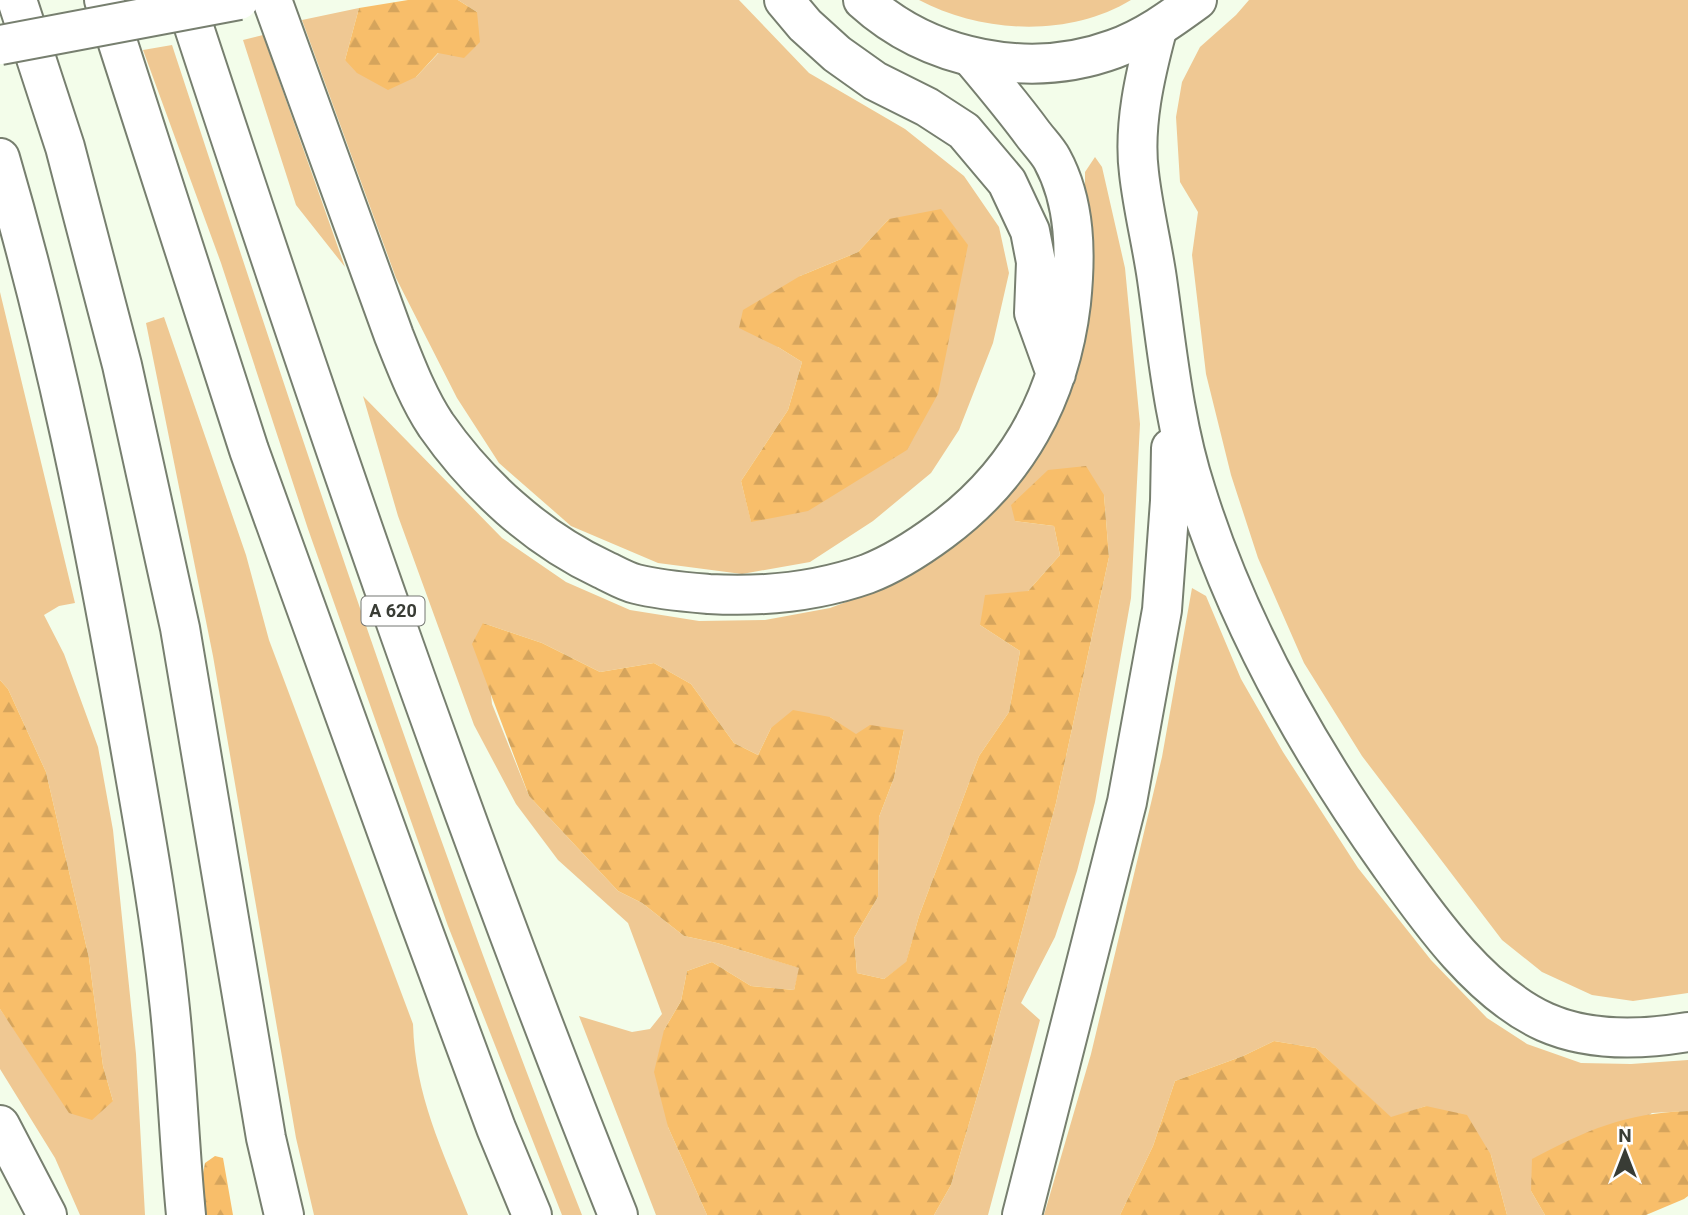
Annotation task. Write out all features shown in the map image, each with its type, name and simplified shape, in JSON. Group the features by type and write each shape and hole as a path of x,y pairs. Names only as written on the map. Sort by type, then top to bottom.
{"highway":[{"path":"17,0 65,147 122,365 160,536 180,628 265,1138 284,1215"},
{"path":"104,0 249,450 416,912 496,1128 532,1215"},
{"name":"A 620","path":"185,0 304,362 492,891 618,1215"},
{"path":"0,45 239,0"},
{"path":"272,0 394,337 413,382 435,423 492,491 537,530 583,559 634,583 685,592 735,595 780,593 829,585 869,573 919,547 964,514 1005,473 1033,429 1056,374 1069,319 1073,284 1073,224 1052,159 1009,101 972,58"},
{"path":"784,0 805,25 837,54 875,81 927,107 964,131 1007,182 1030,231 1036,262 1034,313 1056,374"},
{"path":"863,0 878,14 922,40 972,58 1019,64 1067,61 1114,50 1157,30 1197,0"},
{"path":"1157,30 1147,68 1140,117 1139,172 1172,387 1195,489 1222,562 1278,689 1344,800 1433,925 1470,965 1501,992 1544,1021 1579,1034 1620,1038 1661,1037 1688,1032"},
{"path":"0,158 45,320 106,606 149,859 169,1000 186,1215"},
{"path":"1022,1215 1127,802 1162,610 1170,501 1172,387"},
{"path":"0,1125 47,1215"}],"shaded area":[{"path":"458,0 739,0 809,73 905,129 964,176 999,227 1009,273 993,343 959,430 931,473 873,521 810,562 742,574 658,563 571,526 499,463 457,398 396,278 302,20 359,8 345,60 416,77 477,12","holes":["889,219 751,521 741,481 788,410 802,362 778,347 800,276 858,252"]},
{"path":"919,0 1131,0 1080,21 1025,27 970,19"},
{"path":"1249,0 1688,0 1688,993 1633,1001 1592,995 1542,972 1502,940 1362,756 1304,663 1258,558 1231,475 1206,374 1192,255 1198,212 1180,182 1176,117 1182,82 1200,47"},
{"path":"263,35 345,267 296,205 243,40"},
{"path":"172,45 318,486 419,779 582,1215 562,1215 448,926 308,529 221,263 143,50"},
{"path":"1095,157 1102,167 1125,268 1140,424 1131,598 1095,802 1077,871 1055,937 1021,1003 1040,1020 988,1215 934,1215 951,1185 986,1066 1056,803 1109,557 1104,495 1015,521 1054,526 1060,555 1028,591 980,625 1020,651 1009,712 979,756 919,916 906,963 884,979 857,973 854,938 878,897 879,817 894,778 904,730 856,735 830,717 771,728 758,755 734,743 691,684 654,663 600,672 542,643 483,623 492,704 529,796 618,891 642,903 684,936 800,968 794,990 751,986 712,962 687,971 681,1001 664,1030 668,1127 707,1215 656,1215 579,1016 632,1032 650,1029 662,1014 628,923 558,860 516,804 474,725 398,516 363,396 502,538 566,582 630,610 699,621 765,620 830,608 884,588 939,556 993,511 1087,320 1093,251 1085,202 1085,172"},
{"path":"0,292 75,603 59,606 44,615 64,654 98,747 113,830 136,1054 145,1215 80,1215 55,1158 0,1069 0,1009 24,1043 113,1101 103,1066 89,958 46,772 8,689 0,680"},
{"path":"164,317 246,555 269,640 413,1024 424,1099 468,1215 314,1215 296,1138 213,656 146,323"},
{"path":"1192,588 1206,596 1241,679 1283,752 1358,868 1431,960 1487,1018 1527,1044 1581,1063 1631,1064 1688,1060 1688,1111 1652,1113 1531,1191 1545,1215 1507,1215 1491,1155 1426,1106 1391,1118 1316,1048 1274,1041 1243,1056 1175,1081 1153,1146 1120,1215 1044,1215 1091,1054 1162,757"}],"green space":[{"path":"408,0 458,0 477,12 480,42 464,58 438,53 416,77 388,90 357,73 345,60 359,8"},
{"path":"941,209 968,245 938,394 907,450 808,511 751,522 741,481 788,410 802,362 739,328 743,310 800,276 858,252 889,219"},
{"path":"1086,466 1104,495 1109,557 1056,803 986,1066 951,1185 934,1215 707,1215 668,1127 654,1072 664,1030 681,1001 687,971 712,962 751,986 794,990 799,968 717,943 684,936 642,903 618,891 529,796 472,644 483,623 542,643 600,672 654,663 691,684 734,743 758,755 771,728 793,710 830,717 856,734 870,725 904,730 894,778 879,817 878,897 854,938 857,973 884,979 906,962 919,916 979,756 1009,712 1020,651 980,625 985,595 1028,591 1060,555 1054,526 1015,521 1011,505 1048,470"},
{"path":"0,680 8,689 46,772 89,958 103,1066 113,1101 92,1120 69,1113 0,1009"},
{"path":"1274,1041 1316,1048 1391,1117 1426,1106 1467,1115 1491,1155 1507,1215 1120,1215 1153,1146 1175,1081 1243,1056"},
{"path":"1688,1111 1688,1196 1684,1199 1646,1215 1545,1215 1531,1191 1532,1159 1589,1132 1625,1119"},
{"path":"215,1156 223,1158 233,1215 204,1215 201,1184 205,1163"}]}
